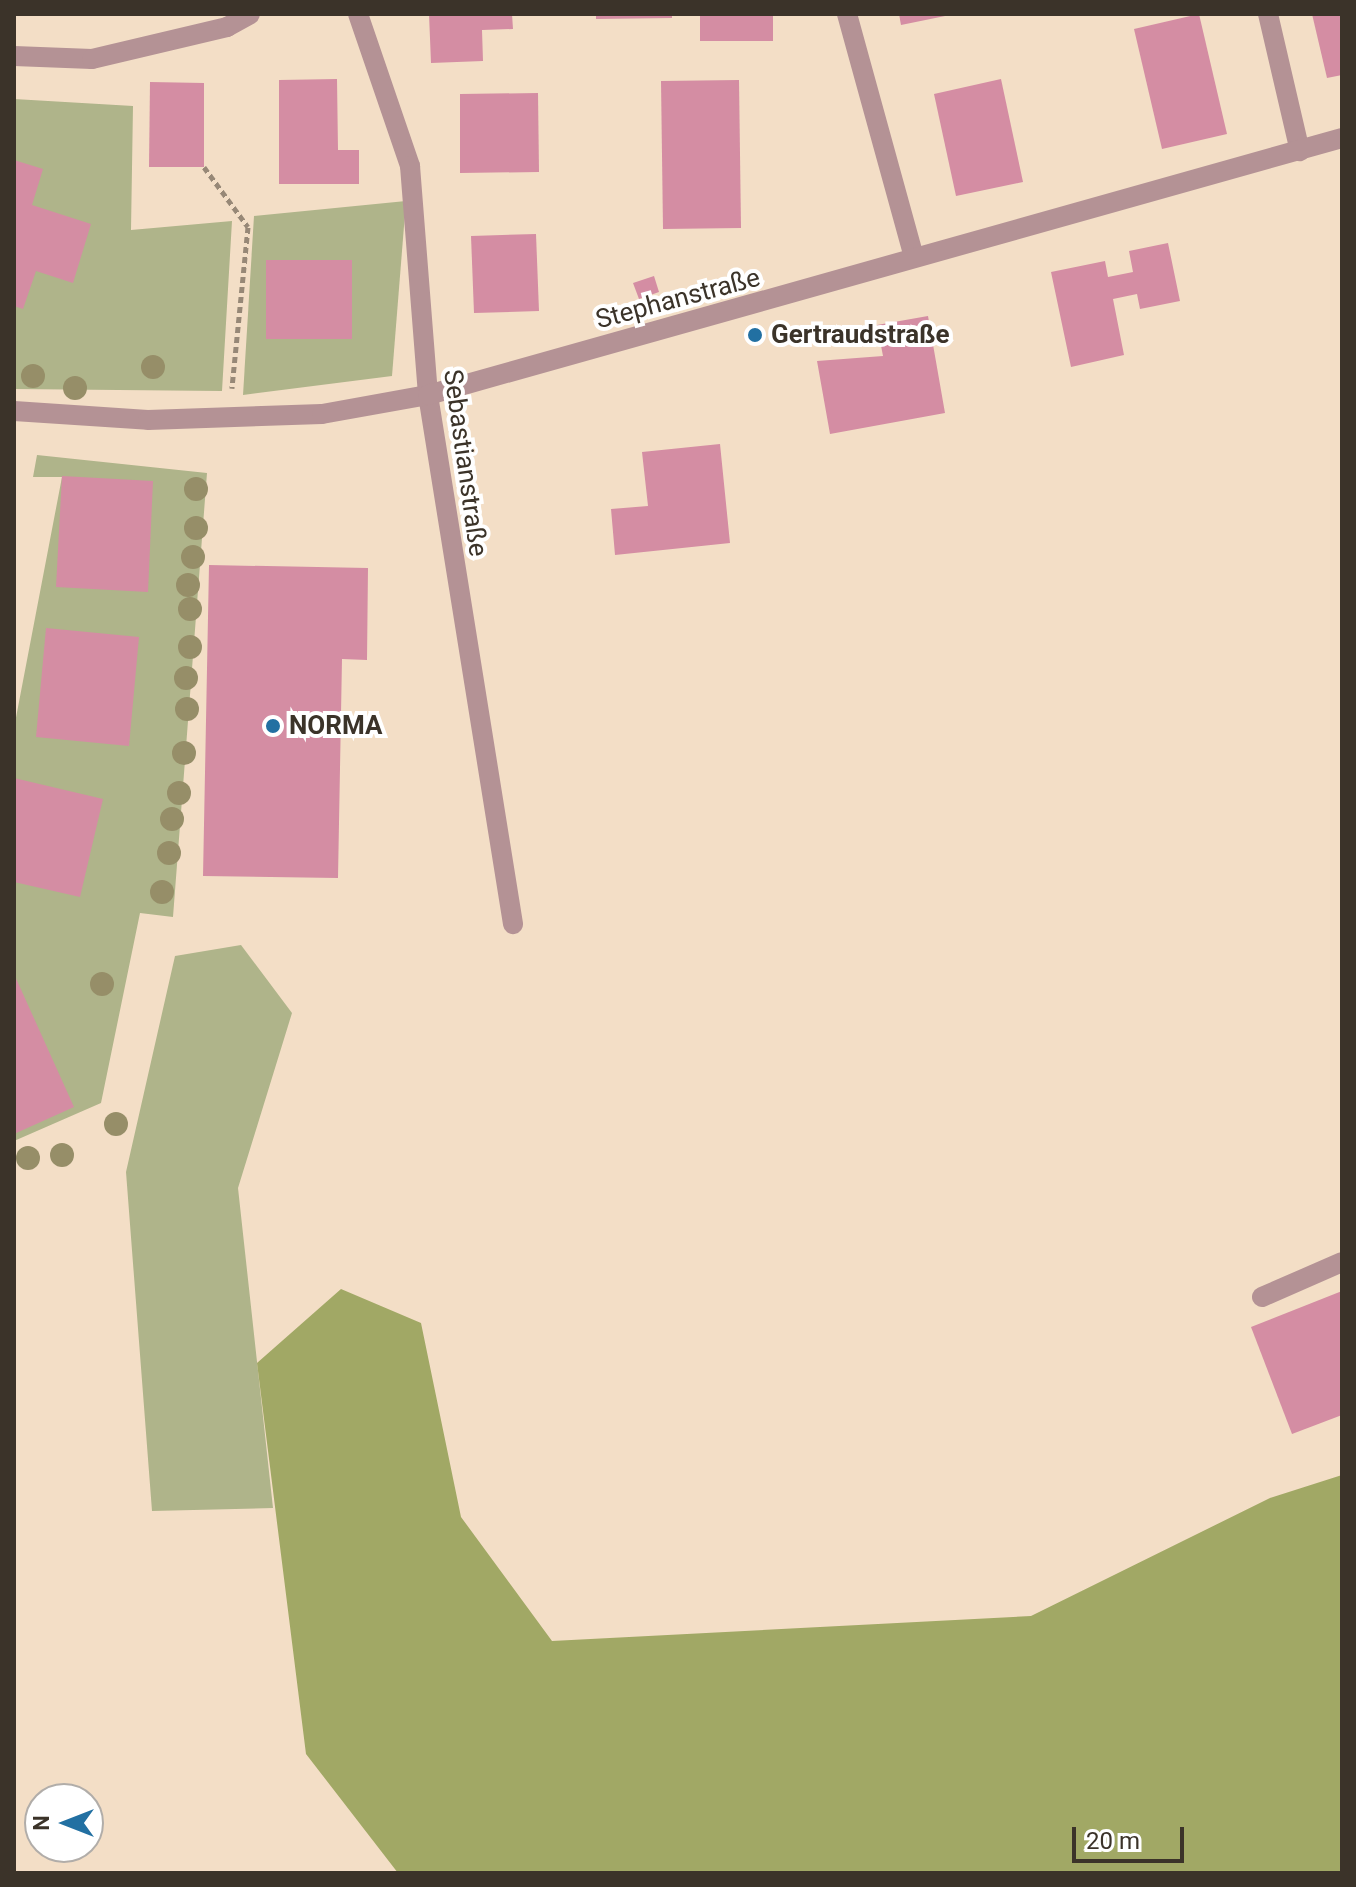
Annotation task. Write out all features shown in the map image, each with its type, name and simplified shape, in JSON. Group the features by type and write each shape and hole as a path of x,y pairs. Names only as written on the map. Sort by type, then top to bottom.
{"street":[{"path":"14,56 92,59 227,27 250,14"},
{"name":"Sebastianstraße","path":"358,14 410,166 428,395 513,924"},
{"path":"847,14 914,257"},
{"path":"1268,14 1300,151"},
{"name":"Stephanstraße","path":"14,411 148,420 322,414 428,395 1342,138"},
{"path":"1262,1297 1342,1262"}],"path":[{"path":"204,167 248,227 230,417"}],"green space":[{"path":"14,99 133,106 131,230 232,221 222,391 14,389"},
{"path":"406,201 392,376 243,395 254,216"},
{"path":"37,455 207,473 173,917 140,913 101,1103 14,1141 14,728 62,477 33,477"},
{"path":"241,945 292,1013 238,1188 273,1508 152,1511 126,1172 175,956"},
{"path":"341,1289 421,1323 461,1517 552,1641 1031,1616 1270,1498 1342,1475 1342,1873 398,1873 306,1754 257,1363"}],"building":[{"path":"429,14 512,14 513,29 482,30 483,61 431,63"},
{"path":"596,14 672,14 672,18 596,19"},
{"path":"700,14 773,14 773,41 700,41"},
{"path":"899,14 950,14 950,15 901,25"},
{"path":"1199,14 1227,134 1162,149 1134,29"},
{"path":"1312,14 1342,14 1342,75 1327,78"},
{"path":"337,79 338,150 359,150 359,184 279,184 279,80"},
{"path":"1001,79 1023,182 956,196 934,94"},
{"path":"739,80 741,228 663,229 661,81"},
{"path":"150,82 204,83 204,167 149,167"},
{"path":"538,93 539,172 460,173 460,94"},
{"path":"14,160 43,169 32,205 91,224 73,283 36,271 23,309 14,306"},
{"path":"536,234 539,311 474,313 471,236"},
{"path":"1168,243 1180,301 1140,309 1137,294 1113,299 1124,355 1071,367 1051,272 1105,261 1108,277 1133,272 1129,251"},
{"path":"266,260 352,260 352,339 266,339"},
{"path":"654,276 659,292 639,299 633,283"},
{"path":"928,316 945,413 830,434 817,361 883,356 877,325"},
{"path":"720,444 730,543 615,555 611,509 648,506 642,452"},
{"path":"62,476 153,481 148,592 56,587"},
{"name":"NORMA","path":"209,565 368,568 367,660 342,659 338,878 203,876"},
{"path":"46,628 139,637 129,746 36,737"},
{"path":"14,778 103,799 80,897 14,882"},
{"path":"14,974 74,1107 14,1134"},
{"path":"1342,1291 1342,1415 1292,1434 1251,1327"}],"place":[{"name":"Gertraudstraße","path":"755,335"},
{"name":"NORMA","path":"273,726"}]}
